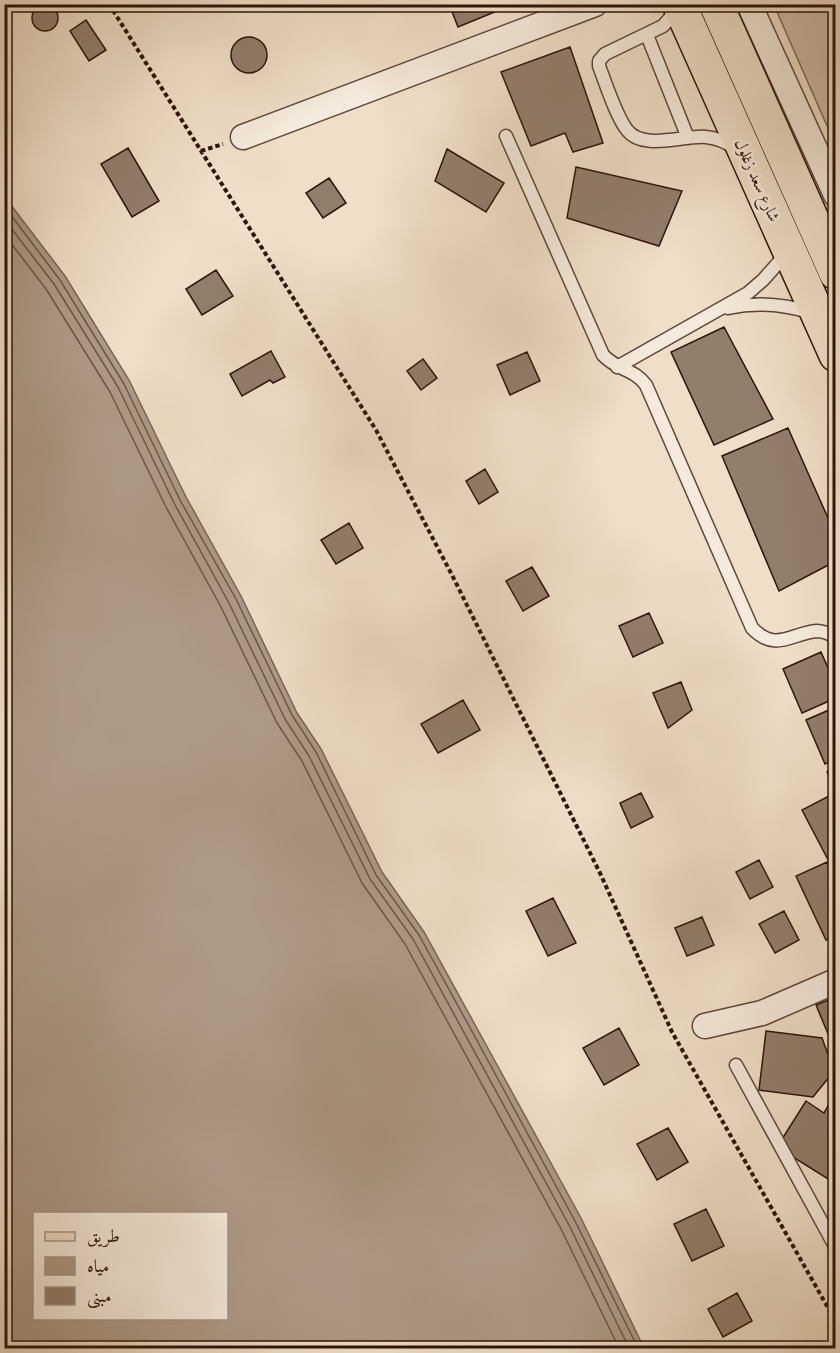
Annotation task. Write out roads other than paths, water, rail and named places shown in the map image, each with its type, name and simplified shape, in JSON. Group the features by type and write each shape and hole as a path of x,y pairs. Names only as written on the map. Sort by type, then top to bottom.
{"main road":[{"name":"شارع سعد زغلول","path":"677,4 836,355"},
{"name":"شارع سعد زغلول","path":"716,4 836,273"}],"street":[{"path":"243,137 595,4"},
{"path":"749,4 836,195"},
{"path":"705,1026 762,1013 836,981"}],"lane":[{"path":"677,4 663,26 605,54 599,61 598,66 624,125 632,135 646,141 705,137 718,139 736,148 750,162"},
{"path":"647,35 688,138"},
{"path":"506,136 598,347 603,355 617,367 632,371 646,385 752,628 765,638 775,641 817,631 836,637"},
{"path":"617,367 748,293 764,280 789,249"},
{"path":"713,314 729,308 765,304 817,314"},
{"path":"736,1065 836,1248"}],"water":[{"path":"4,196 65,276 129,380 186,497 241,596 297,713 321,749 382,872 424,932 581,1218 644,1348 5,1348"}]}
